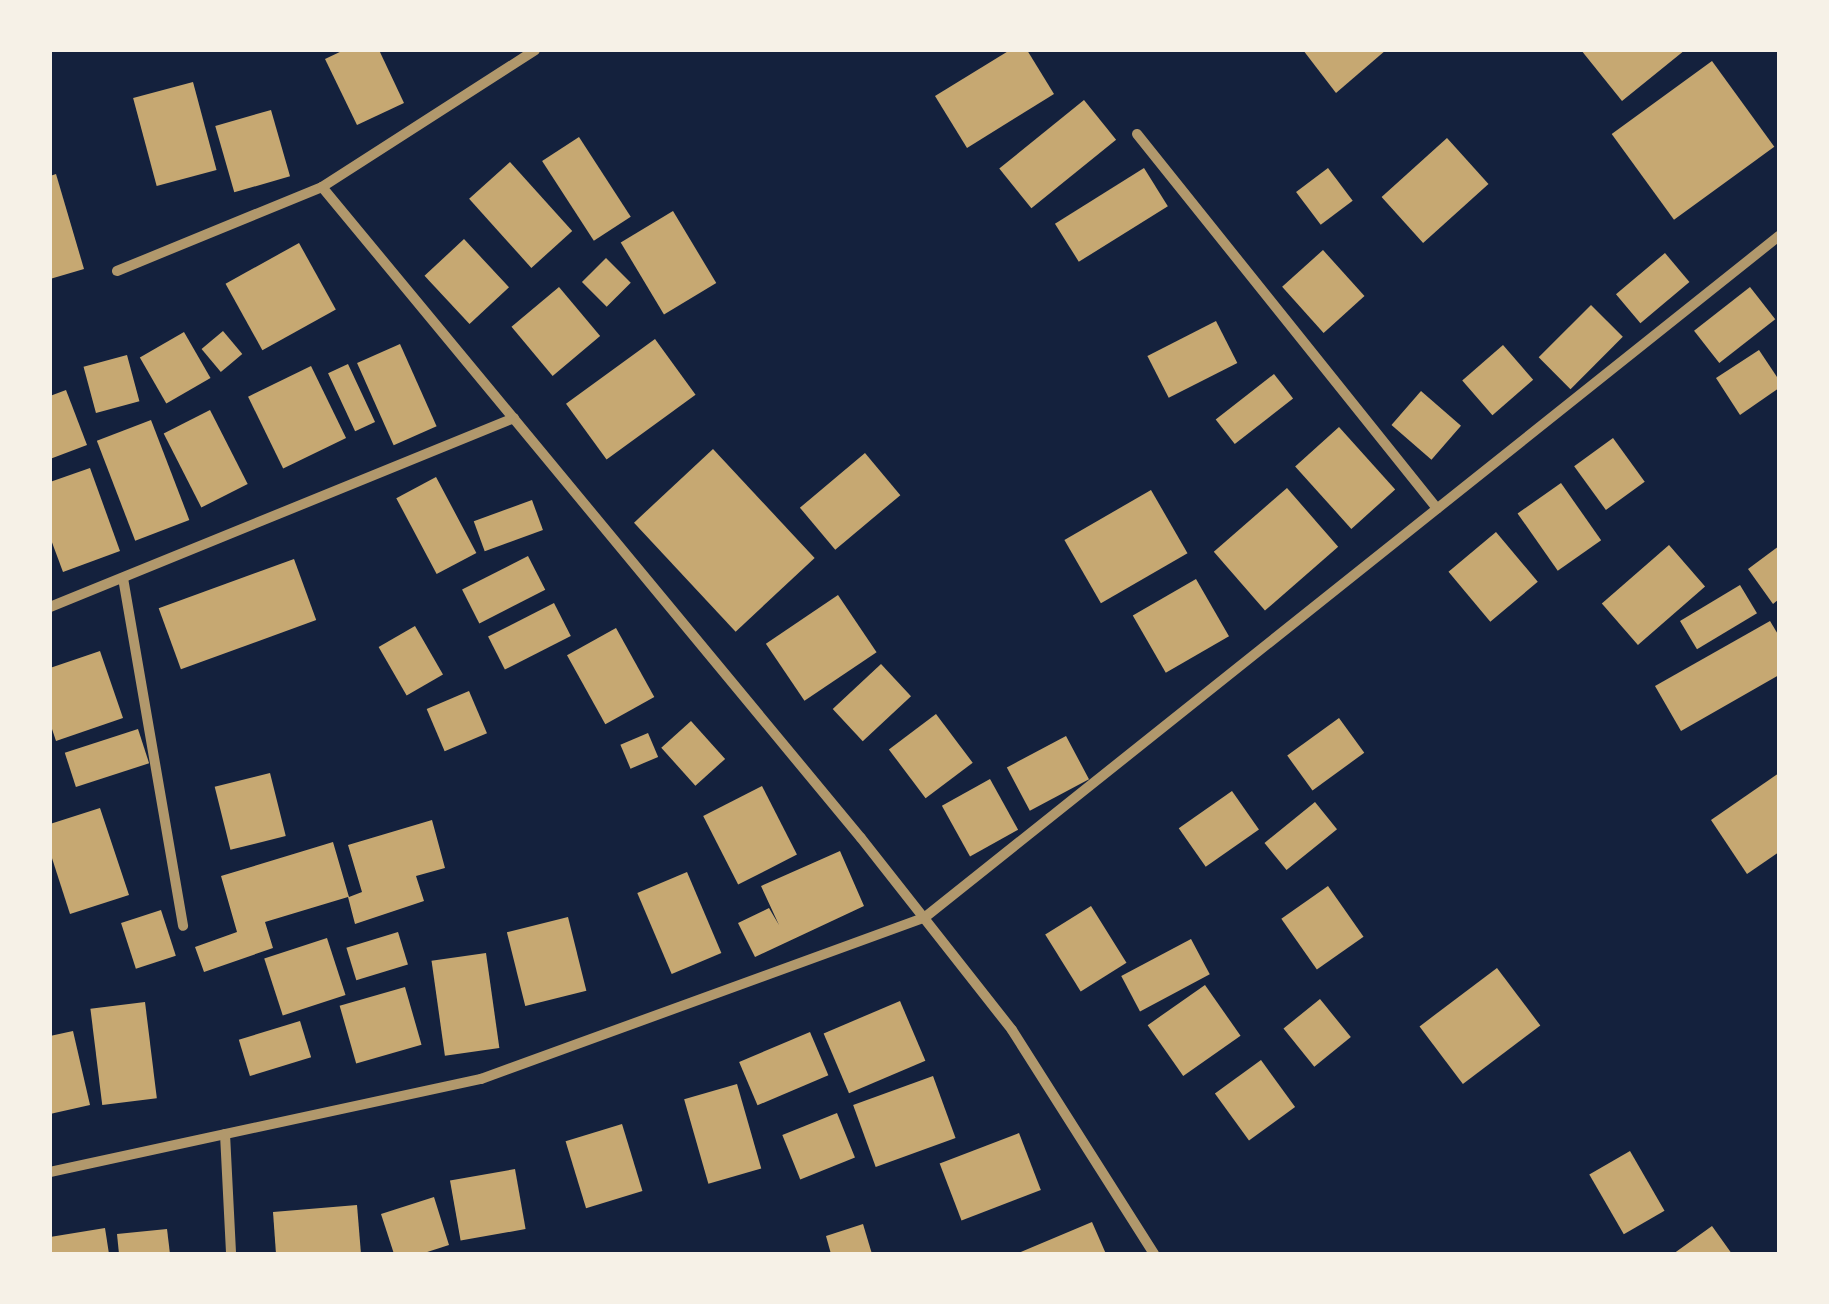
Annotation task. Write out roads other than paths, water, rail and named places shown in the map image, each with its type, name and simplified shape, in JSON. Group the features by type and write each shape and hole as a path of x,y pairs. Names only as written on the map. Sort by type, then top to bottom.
{"street":[{"path":"117,271 322,186 535,50"},
{"path":"1137,134 1437,509"},
{"path":"322,186 1012,1030 1154,1254"},
{"path":"50,1172 481,1079 924,918 1779,236"},
{"path":"50,607 514,418"},
{"path":"123,578 184,926"},
{"path":"225,1134 231,1254"}]}
